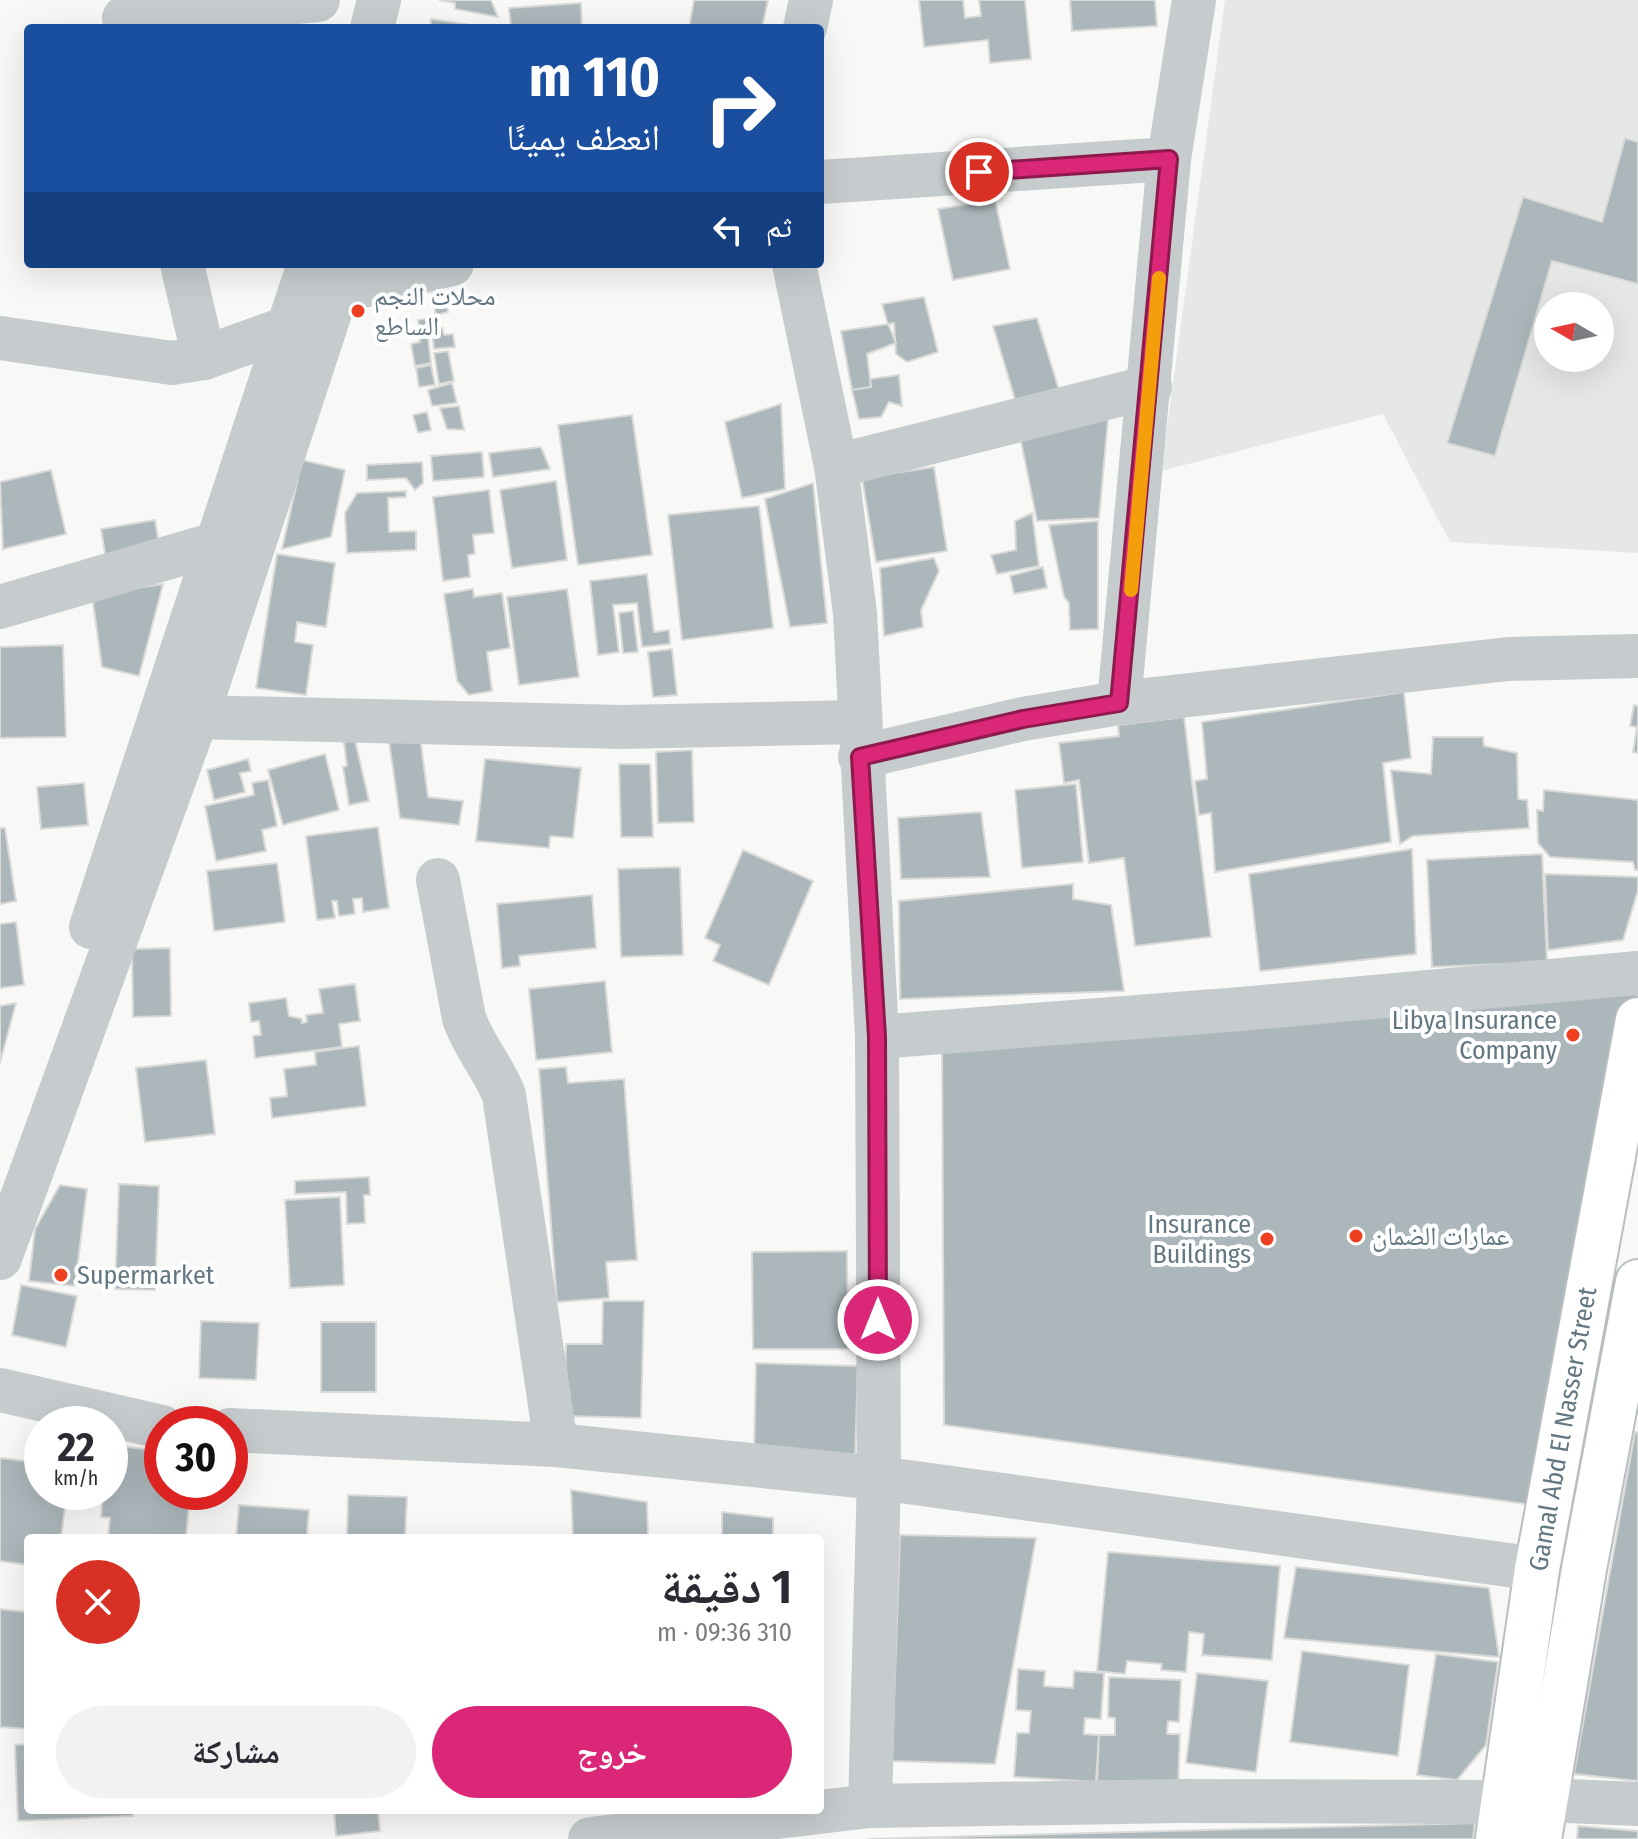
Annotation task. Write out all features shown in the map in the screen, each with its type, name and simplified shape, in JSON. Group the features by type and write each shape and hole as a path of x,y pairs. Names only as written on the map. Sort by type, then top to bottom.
{"main road":[{"name":"Gamal Abd El Nasser Street","path":"1521,1820 1537,1569 1624,1174 1638,1020"},
{"name":"Gamal Abd El Nasser Street","path":"1521,1820 1638,1282"}],"street":[{"path":"124,15 318,0"},
{"path":"373,24 379,0"},
{"path":"404,24 409,0"},
{"path":"806,24 811,0"},
{"path":"1119,703 1169,159 1194,0"},
{"path":"824,182 1169,159"},
{"path":"183,268 204,358"},
{"path":"0,1186 81,958 215,544 290,327 331,273 398,268"},
{"path":"795,268 836,466 855,613 859,740 877,1037 879,1478 870,1806"},
{"path":"0,1258 197,717 331,273"},
{"path":"0,338 172,363 204,358 290,327"},
{"path":"836,466 1150,387"},
{"path":"0,607 215,544"},
{"path":"197,717 622,727 859,740 1119,703 1508,659 1638,656"},
{"path":"438,880 464,1018 471,1039 496,1073 504,1095 556,1445"},
{"path":"877,1037 1241,1009 1638,973"},
{"path":"0,1390 144,1423"},
{"path":"248,1431 556,1445 879,1478 1537,1569"},
{"path":"590,1839 743,1831 870,1806 1180,1801 1521,1820 1638,1804"}],"shaded area":[{"path":"1225,0 1638,0 1638,553 1450,542 1383,414 1161,471"}],"building":[{"path":"439,0 491,0 498,17 455,9 455,3"},
{"path":"694,0 768,0 763,24 690,24"},
{"path":"919,0 963,0 965,18 981,16 979,0 1025,0 1031,59 990,63 988,40 924,47"},
{"path":"1070,0 1155,0 1157,26 1072,31"},
{"path":"581,3 582,24 511,24 509,8"},
{"path":"431,19 464,24 430,24"},
{"path":"1625,138 1638,142 1638,284 1552,261 1543,292 1534,292 1534,323 1495,456 1447,443 1523,197 1602,222"},
{"path":"995,200 1010,269 953,280 938,209"},
{"path":"443,290 448,312 436,315 431,294"},
{"path":"924,297 938,352 907,362 896,354 894,323 888,324 882,304"},
{"path":"435,317 437,327 427,329 431,363 415,366 411,344 420,342 418,320"},
{"path":"1037,318 1062,400 1018,409 993,326"},
{"path":"888,324 896,343 867,354 871,387 852,390 841,331"},
{"path":"442,328 444,335 453,334 455,347 434,349 432,330"},
{"path":"448,351 454,381 439,384 434,353"},
{"path":"431,365 435,385 419,387 416,368"},
{"path":"899,375 902,406 889,402 881,417 859,419 852,390 871,387 870,379"},
{"path":"452,383 457,403 432,406 428,390"},
{"path":"781,404 785,489 742,498 725,422"},
{"path":"459,406 464,430 447,429 440,408"},
{"path":"1109,409 1099,518 1037,521 1020,436"},
{"path":"427,412 431,430 418,433 413,415"},
{"path":"632,415 652,555 578,565 558,425"},
{"path":"541,447 550,469 493,477 489,453"},
{"path":"482,452 484,477 433,481 431,456"},
{"path":"302,460 345,470 331,537 282,549"},
{"path":"422,462 423,483 415,490 406,478 367,480 367,465"},
{"path":"934,467 947,551 876,562 862,478"},
{"path":"51,470 66,534 3,549 0,482"},
{"path":"556,481 567,560 512,568 500,490"},
{"path":"813,483 827,623 790,627 765,499"},
{"path":"489,490 494,533 473,535 475,554 468,555 470,577 443,581 433,497"},
{"path":"406,491 406,497 388,498 389,532 416,531 416,550 347,553 345,513 357,493"},
{"path":"759,506 773,628 682,640 668,515"},
{"path":"1032,513 1039,566 997,574 991,555 1016,550 1015,521"},
{"path":"155,520 160,550 106,559 101,529"},
{"path":"1098,521 1098,629 1070,630 1069,603 1064,597 1049,525"},
{"path":"277,554 335,563 326,627 297,622 295,642 313,645 306,695 256,688"},
{"path":"934,558 939,571 921,610 923,627 884,636 880,568"},
{"path":"1043,567 1047,588 1014,594 1010,576"},
{"path":"647,574 654,632 669,630 670,644 642,647 637,603 613,605 619,652 598,655 590,581"},
{"path":"163,584 139,676 102,667 92,595"},
{"path":"473,589 474,597 502,593 510,648 487,652 492,691 469,695 457,681 444,594"},
{"path":"567,589 579,677 519,685 507,597"},
{"path":"633,611 638,652 623,653 619,613"},
{"path":"63,645 66,737 0,738 0,647"},
{"path":"672,649 677,695 653,697 648,652"},
{"path":"1404,692 1411,758 1383,763 1391,842 1215,872 1211,813 1199,815 1195,781 1207,779 1202,722"},
{"path":"1634,705 1638,706 1638,753 1633,752 1637,727 1630,726"},
{"path":"1184,717 1211,937 1135,946 1124,858 1089,863 1079,780 1064,783 1059,743 1119,736 1118,725"},
{"path":"420,737 428,797 463,801 459,825 400,818 389,741"},
{"path":"1433,737 1483,737 1484,746 1517,753 1518,799 1527,800 1529,828 1413,836 1400,844 1391,770 1431,774"},
{"path":"355,740 369,801 349,805 343,767 347,766 344,742"},
{"path":"692,750 694,822 658,823 656,752"},
{"path":"325,754 339,810 283,825 268,770"},
{"path":"248,759 251,771 240,773 245,792 214,800 207,770"},
{"path":"485,759 581,768 573,838 550,836 549,848 476,841"},
{"path":"619,764 650,764 653,837 621,837"},
{"path":"268,780 277,826 262,830 266,851 216,861 205,806 254,795 252,783"},
{"path":"84,783 88,825 41,829 37,787"},
{"path":"1076,784 1083,862 1022,868 1015,790"},
{"path":"1544,790 1638,800 1638,870 1635,870 1633,862 1550,857 1538,843 1537,810 1543,811"},
{"path":"981,812 990,877 901,879 898,818"},
{"path":"378,827 389,908 363,912 362,898 353,899 355,914 339,916 337,901 332,901 335,918 317,920 306,836"},
{"path":"0,828 5,828 16,901 0,904"},
{"path":"1412,849 1416,954 1260,971 1249,874"},
{"path":"743,850 813,881 769,985 713,961 720,945 705,938"},
{"path":"1542,854 1547,962 1432,967 1427,860"},
{"path":"277,863 285,922 214,931 207,871"},
{"path":"680,867 683,955 621,957 618,869"},
{"path":"1545,874 1638,877 1638,890 1623,940 1548,950"},
{"path":"1073,884 1073,899 1111,905 1124,991 900,999 899,901"},
{"path":"592,895 596,948 519,956 520,966 502,968 497,904"},
{"path":"16,922 24,985 0,988 0,924"},
{"path":"170,948 171,1016 133,1017 132,949"},
{"path":"605,981 612,1052 536,1060 529,989"},
{"path":"355,984 360,1021 339,1024 342,1047 255,1058 253,1036 261,1035 259,1021 251,1022 249,1003 286,998 289,1016 302,1019 302,1023 307,1022 306,1015 323,1013 319,989"},
{"name":"Insurance Buildings","path":"1638,993 1541,1506 944,1425 942,1052"},
{"path":"16,1003 0,1063 0,1006"},
{"path":"359,1046 366,1106 272,1118 270,1098 287,1096 284,1069 316,1065 315,1052"},
{"path":"206,1060 215,1134 145,1142 136,1068"},
{"path":"566,1067 568,1083 624,1079 637,1260 606,1262 609,1298 557,1302 539,1069"},
{"path":"369,1177 370,1195 364,1195 365,1223 347,1224 346,1192 295,1194 295,1181"},
{"path":"119,1184 159,1186 155,1290 115,1289"},
{"path":"60,1185 87,1189 75,1286 29,1281 35,1229"},
{"path":"340,1197 344,1285 290,1288 285,1200"},
{"path":"847,1251 848,1349 753,1349 752,1252"},
{"path":"21,1285 77,1296 66,1347 12,1335"},
{"path":"603,1301 644,1301 641,1418 565,1416 566,1344 602,1344"},
{"path":"201,1321 259,1323 256,1380 199,1378"},
{"path":"321,1322 376,1322 376,1392 321,1392"},
{"path":"756,1363 858,1366 855,1457 754,1454"},
{"path":"1635,1432 1638,1433 1638,1781 1574,1774"},
{"path":"128,1447 144,1449 144,1510 188,1510 186,1534 108,1534 110,1518 101,1517 102,1510 128,1510"},
{"path":"0,1458 24,1461 24,1510 65,1510 62,1534 24,1534 24,1564 0,1561"},
{"path":"571,1490 647,1502 648,1534 573,1534"},
{"path":"348,1495 407,1497 405,1534 347,1534"},
{"path":"248,1506 309,1510 307,1534 236,1534 239,1510 248,1510"},
{"path":"722,1512 773,1518 773,1534 722,1534"},
{"path":"900,1535 1036,1538 995,1764 892,1761"},
{"path":"1108,1552 1280,1566 1272,1660 1202,1655 1204,1634 1189,1632 1186,1672 1161,1670 1162,1664 1127,1661 1125,1674 1097,1671"},
{"path":"1296,1567 1489,1588 1499,1657 1284,1638"},
{"path":"0,1609 24,1612 24,1729 0,1727"},
{"path":"1302,1651 1409,1665 1398,1756 1290,1742"},
{"path":"1436,1654 1498,1662 1486,1745 1457,1780 1417,1775"},
{"path":"1018,1669 1045,1671 1044,1686 1073,1688 1074,1671 1104,1673 1101,1719 1085,1718 1084,1734 1099,1735 1096,1782 1014,1777 1017,1733 1029,1733 1031,1711 1016,1710"},
{"path":"1197,1673 1268,1681 1256,1772 1186,1763"},
{"path":"1109,1677 1181,1680 1179,1722 1168,1721 1167,1734 1180,1734 1178,1789 1097,1785 1099,1735 1115,1735 1115,1718 1108,1717"},
{"path":"24,1744 24,1814 133,1816 18,1821 15,1745"},
{"path":"334,1814 378,1814 380,1831 336,1836"},
{"path":"1475,1823 1473,1839 868,1839"},
{"path":"1578,1826 1638,1831 1638,1839 1577,1839"}],"slow traffic":[{"path":"1131,590 1159,278"}],"place":[{"name":"محلات النجم الساطع","path":"358,311"},
{"name":"Libya Insurance Company","path":"1573,1035"},
{"name":"عمارات الضمان","path":"1356,1236"},
{"name":"Insurance Buildings","path":"1267,1239"},
{"name":"Supermarket","path":"61,1275"}],"route":[{"path":"878,1320 877,1037 860,757 1023,719 1119,703 1169,159 979,172"}]}
